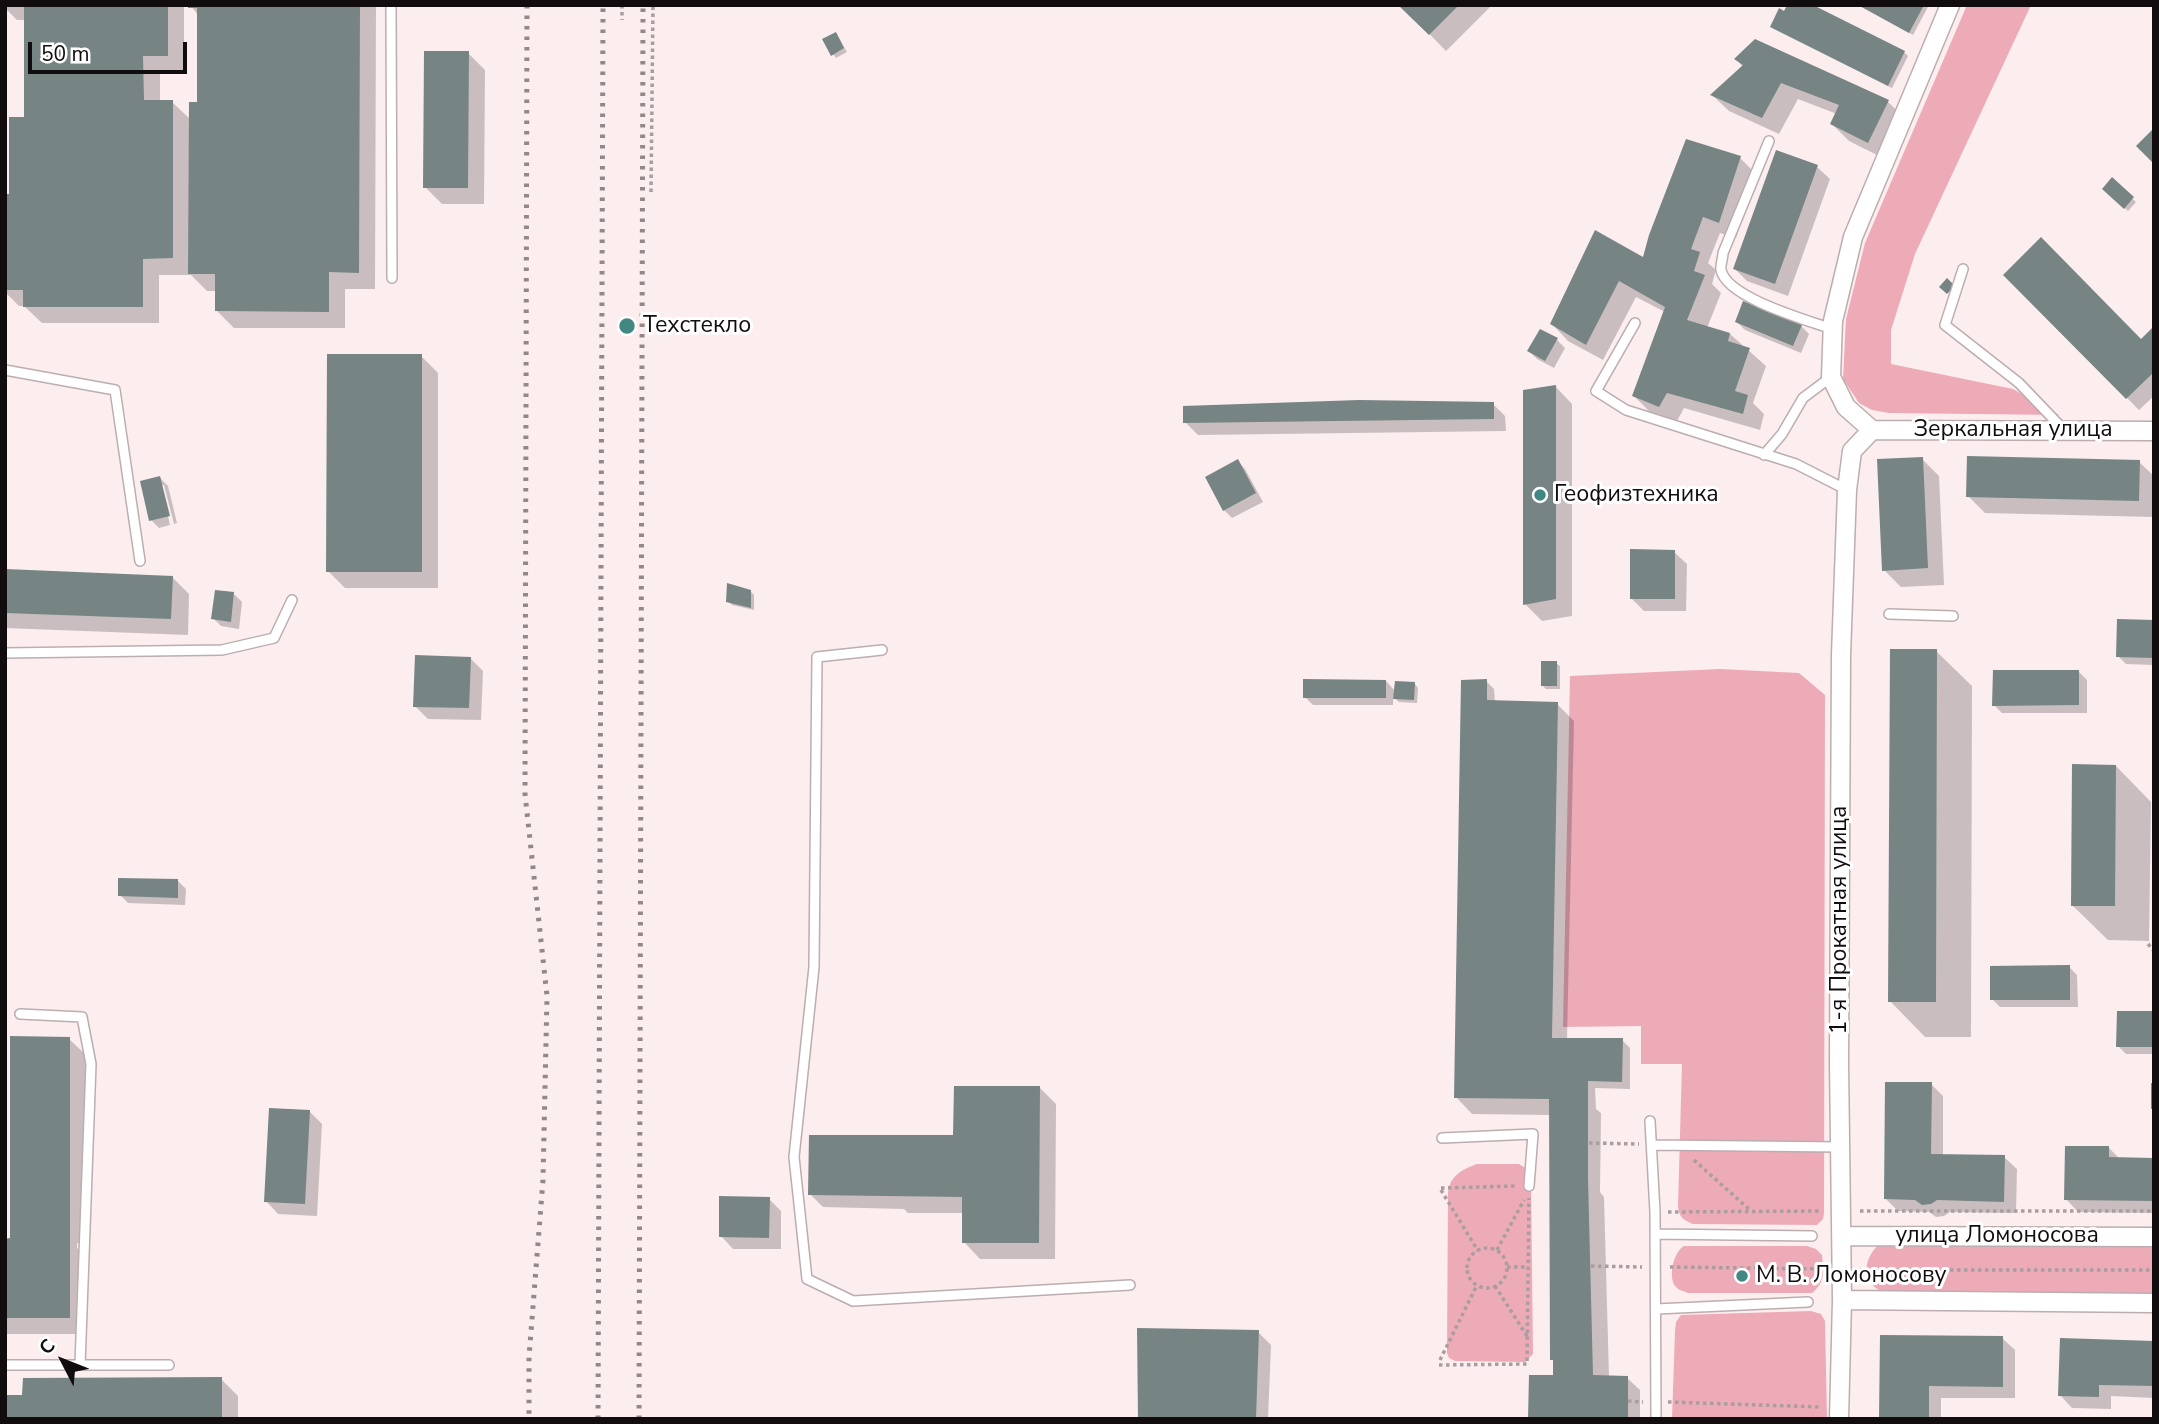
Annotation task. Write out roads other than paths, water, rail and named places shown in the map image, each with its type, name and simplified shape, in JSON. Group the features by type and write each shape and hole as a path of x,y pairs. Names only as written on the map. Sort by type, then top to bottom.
{"street":[{"path":"1872,430 1846,407 1831,377 1832,329 1853,237 1950,5"},
{"name":"Зеркальная улица","path":"1872,430 2154,431"},
{"name":"1-я Прокатная улица","path":"1839,1413 1842,1300 1841,669 1847,490 1852,451 1872,430"},
{"name":"улица Ломоносова","path":"1841,1236 2154,1237"},
{"path":"1842,1300 2154,1303"}],"lane":[{"path":"391,5 392,278"},
{"path":"1769,141 1723,253 1721,270 1728,282 1744,295 1832,329"},
{"path":"1963,269 1945,325 2019,383 2065,430"},
{"path":"1635,323 1596,391 1626,410 1796,464 1847,490"},
{"path":"5,370 115,390 140,561"},
{"path":"1764,455 1782,434 1803,398 1831,377"},
{"path":"5,653 222,650 274,638 292,600"},
{"path":"1889,614 1953,615"},
{"path":"882,650 817,657 814,967 794,1157 807,1279 853,1301 1130,1285"},
{"path":"20,1014 82,1017 91,1064 80,1365"},
{"path":"1650,1121 1655,1212 1656,1419"},
{"path":"1442,1138 1533,1134 1529,1186"},
{"path":"1652,1144 1840,1147"},
{"path":"1655,1234 1812,1236"},
{"path":"1656,1308 1808,1302"},
{"path":"5,1365 169,1365"}],"railway":[{"path":"527,5 525,794 547,996 543,1180 529,1357 529,1419"},
{"path":"598,1419 603,5"},
{"path":"639,1419 643,5"}],"place":[{"name":"Техстекло","path":"627,326"},
{"name":"Геофизтехника","path":"1540,495"},
{"name":"М. В. Ломоносову","path":"1742,1276"}]}
